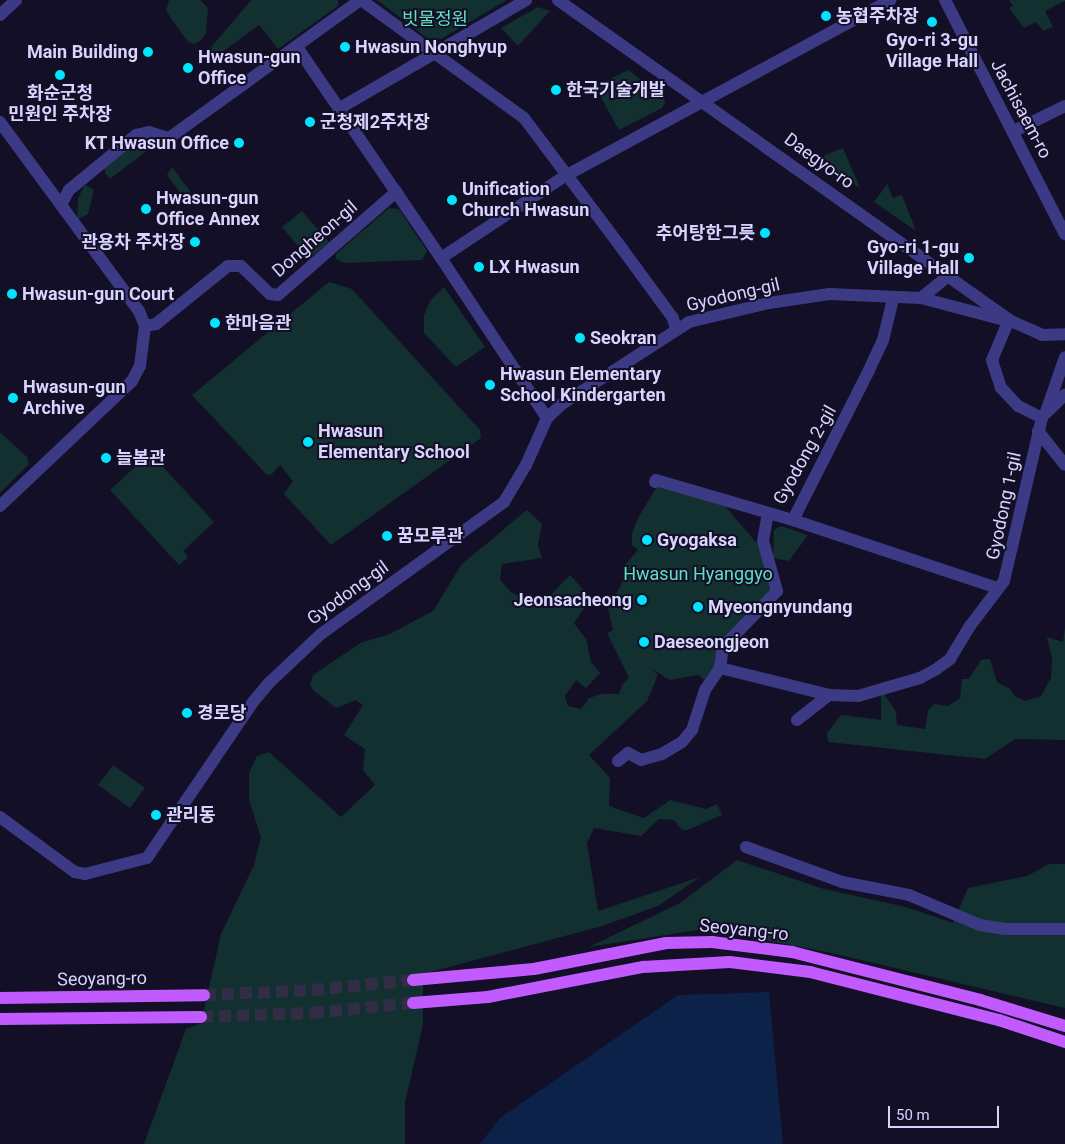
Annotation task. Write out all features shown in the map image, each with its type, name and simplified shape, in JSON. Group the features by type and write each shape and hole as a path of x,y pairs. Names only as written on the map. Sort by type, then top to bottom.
{"main road":[{"name":"Seoyang-ro","path":"413,980 534,969 666,943 712,942 792,952 980,1000 1065,1026"},
{"name":"Seoyang-ro","path":"413,1004 488,997 643,967 730,962 810,972 999,1020 1065,1042"},
{"name":"Seoyang-ro","path":"0,998 204,995"},
{"path":"980,1000 1065,1016"},
{"path":"0,1019 201,1016"}],"street":[{"path":"0,16 16,0"},
{"path":"61,204 69,190 136,135 149,132 169,138 360,0 436,51 524,118 565,176 673,318 676,329"},
{"path":"340,108 526,0"},
{"name":"Daegyo-ro","path":"558,0 704,101 1009,321 1042,335 1065,334"},
{"path":"441,258 565,176 890,0"},
{"name":"Jachisaem-ro","path":"944,0 1014,131 1065,234"},
{"path":"297,47 340,108 547,418"},
{"path":"1014,131 1065,106"},
{"path":"0,122 139,311 145,326 140,366 132,381 0,506"},
{"name":"Dongheon-gil","path":"145,326 156,324 228,266 235,264 270,294 278,294 396,192"},
{"path":"921,298 948,276"},
{"name":"Gyodong-gil","path":"0,817 75,872 85,874 147,858 253,702 270,682 321,634 504,502 526,465 547,418 562,404 676,329 700,319 829,294 921,298 1009,321"},
{"name":"Gyodong 2-gil","path":"618,761 628,754 641,760 662,754 682,742 692,730 705,690 720,668 723,647 777,591 764,541 768,514 793,520 883,340 893,298"},
{"path":"1009,321 992,360 1001,388 1018,406 1044,415 1065,395"},
{"name":"Gyodong 1-gil","path":"720,668 830,695 858,696 920,678 950,659 1008,571 1038,431 1065,357"},
{"path":"1038,431 1065,465"},
{"path":"655,482 656,480 768,514"},
{"path":"793,520 997,588"},
{"path":"797,720 830,695"},
{"path":"746,847 842,882 909,895 980,925 1004,929 1065,930"}],"green space":[{"path":"169,0 200,0 208,8 206,34 200,41 194,44 188,42 166,11"},
{"path":"251,0 338,0 338,6 278,49 259,25 213,59 208,51"},
{"name":"빗물정원","path":"377,0 507,0 441,39 427,38"},
{"path":"1009,0 1065,1 1045,11 1053,27 1043,31 1036,22 1024,28 1009,8 1013,6"},
{"path":"538,7 550,11 518,46 501,28"},
{"path":"628,70 664,96 665,103 662,108 619,130 595,87"},
{"path":"136,141 144,141 148,146 145,152 110,179 105,173 105,167"},
{"path":"843,148 860,188 821,163 825,155"},
{"path":"172,167 195,198 188,203 167,175"},
{"path":"887,184 893,198 902,195 916,231 874,202"},
{"path":"85,185 94,190 88,214 77,220 78,198"},
{"path":"389,208 399,209 427,251 422,260 344,263 336,259 336,254"},
{"path":"302,211 329,242 309,259 282,227"},
{"path":"329,282 352,289 480,430 481,438 331,545 284,494 293,481 280,465 271,475 266,474 192,395"},
{"path":"444,287 485,347 456,367 424,333 424,315 430,301"},
{"path":"0,432 27,457 29,464 0,493"},
{"path":"150,453 214,522 183,551 188,557 179,565 110,490"},
{"name":"Hwasun Hyanggyo","path":"658,485 725,506 760,547 772,589 704,680 699,675 670,680 650,668 658,675 647,701 589,755 610,778 609,806 644,818 670,800 706,809 717,804 722,815 687,830 682,830 674,820 659,819 641,836 594,828 587,843 598,911 700,877 658,906 602,926 423,974 423,1024 405,1103 405,1144 144,1144 186,1029 201,1023 221,934 254,865 261,837 249,800 249,773 257,756 269,752 341,817 375,785 363,770 365,749 344,735 363,705 356,700 336,708 314,691 310,685 313,675 362,642 388,635 433,611 461,565 527,510 542,524 538,545 542,558 502,564 500,580 512,593 526,599 548,598 570,575 591,598 574,623 586,639 591,662 600,673 586,688 576,680 565,696 568,706 581,709 589,698 601,694 619,694 622,685 629,678 607,633 613,630 608,608 622,583 625,565 638,550 632,545 632,533 638,518"},
{"path":"781,526 808,535 789,561 773,558 774,530"},
{"path":"1065,627 1065,740 1015,739 985,759 828,742 827,733 841,715 881,720 881,695 885,695 896,712 897,725 925,729 928,710 934,704 948,706 960,698 962,679 969,679 981,660 990,659 997,682 1010,689 1015,696 1025,701 1041,696 1051,678 1052,659 1047,637 1063,642"},
{"path":"113,765 145,788 130,808 98,785"},
{"path":"737,860 824,889 906,907 953,923 968,888 1027,876 1049,864 1065,864 1065,1008 827,952 704,929 589,947 680,903"}],"water":[{"path":"769,992 783,1144 480,1144 500,1118 678,995"}],"tunnel":[{"path":"204,995 312,990 413,980"},
{"path":"201,1017 312,1013 413,1003"}],"place":[{"name":"농협주차장","path":"826,16"},
{"name":"Gyo-ri 3-gu Village Hall","path":"932,22"},
{"name":"Hwasun Nonghyup","path":"345,47"},
{"name":"Main Building","path":"148,52"},
{"name":"Hwasun-gun Office","path":"188,68"},
{"name":"화순군청 민원인 주차장","path":"60,75"},
{"name":"한국기술개발","path":"556,90"},
{"name":"군청제2주차장","path":"310,122"},
{"name":"KT Hwasun Office","path":"239,143"},
{"name":"Unification Church Hwasun","path":"452,200"},
{"name":"Hwasun-gun Office Annex","path":"146,209"},
{"name":"추어탕한그릇","path":"765,233"},
{"name":"관용차 주차장","path":"195,242"},
{"name":"Gyo-ri 1-gu Village Hall","path":"969,258"},
{"name":"LX Hwasun","path":"479,267"},
{"name":"Hwasun-gun Court","path":"12,294"},
{"name":"한마음관","path":"215,323"},
{"name":"Seokran","path":"580,338"},
{"name":"Hwasun Elementary School Kindergarten","path":"490,385"},
{"name":"Hwasun-gun Archive","path":"13,398"},
{"name":"Hwasun Elementary School","path":"308,442"},
{"name":"늘봄관","path":"106,458"},
{"name":"꿈모루관","path":"387,536"},
{"name":"Gyogaksa","path":"647,540"},
{"name":"Jeonsacheong","path":"642,600"},
{"name":"Myeongnyundang","path":"698,607"},
{"name":"Daeseongjeon","path":"644,642"},
{"name":"경로당","path":"187,713"},
{"name":"관리동","path":"156,815"}]}
